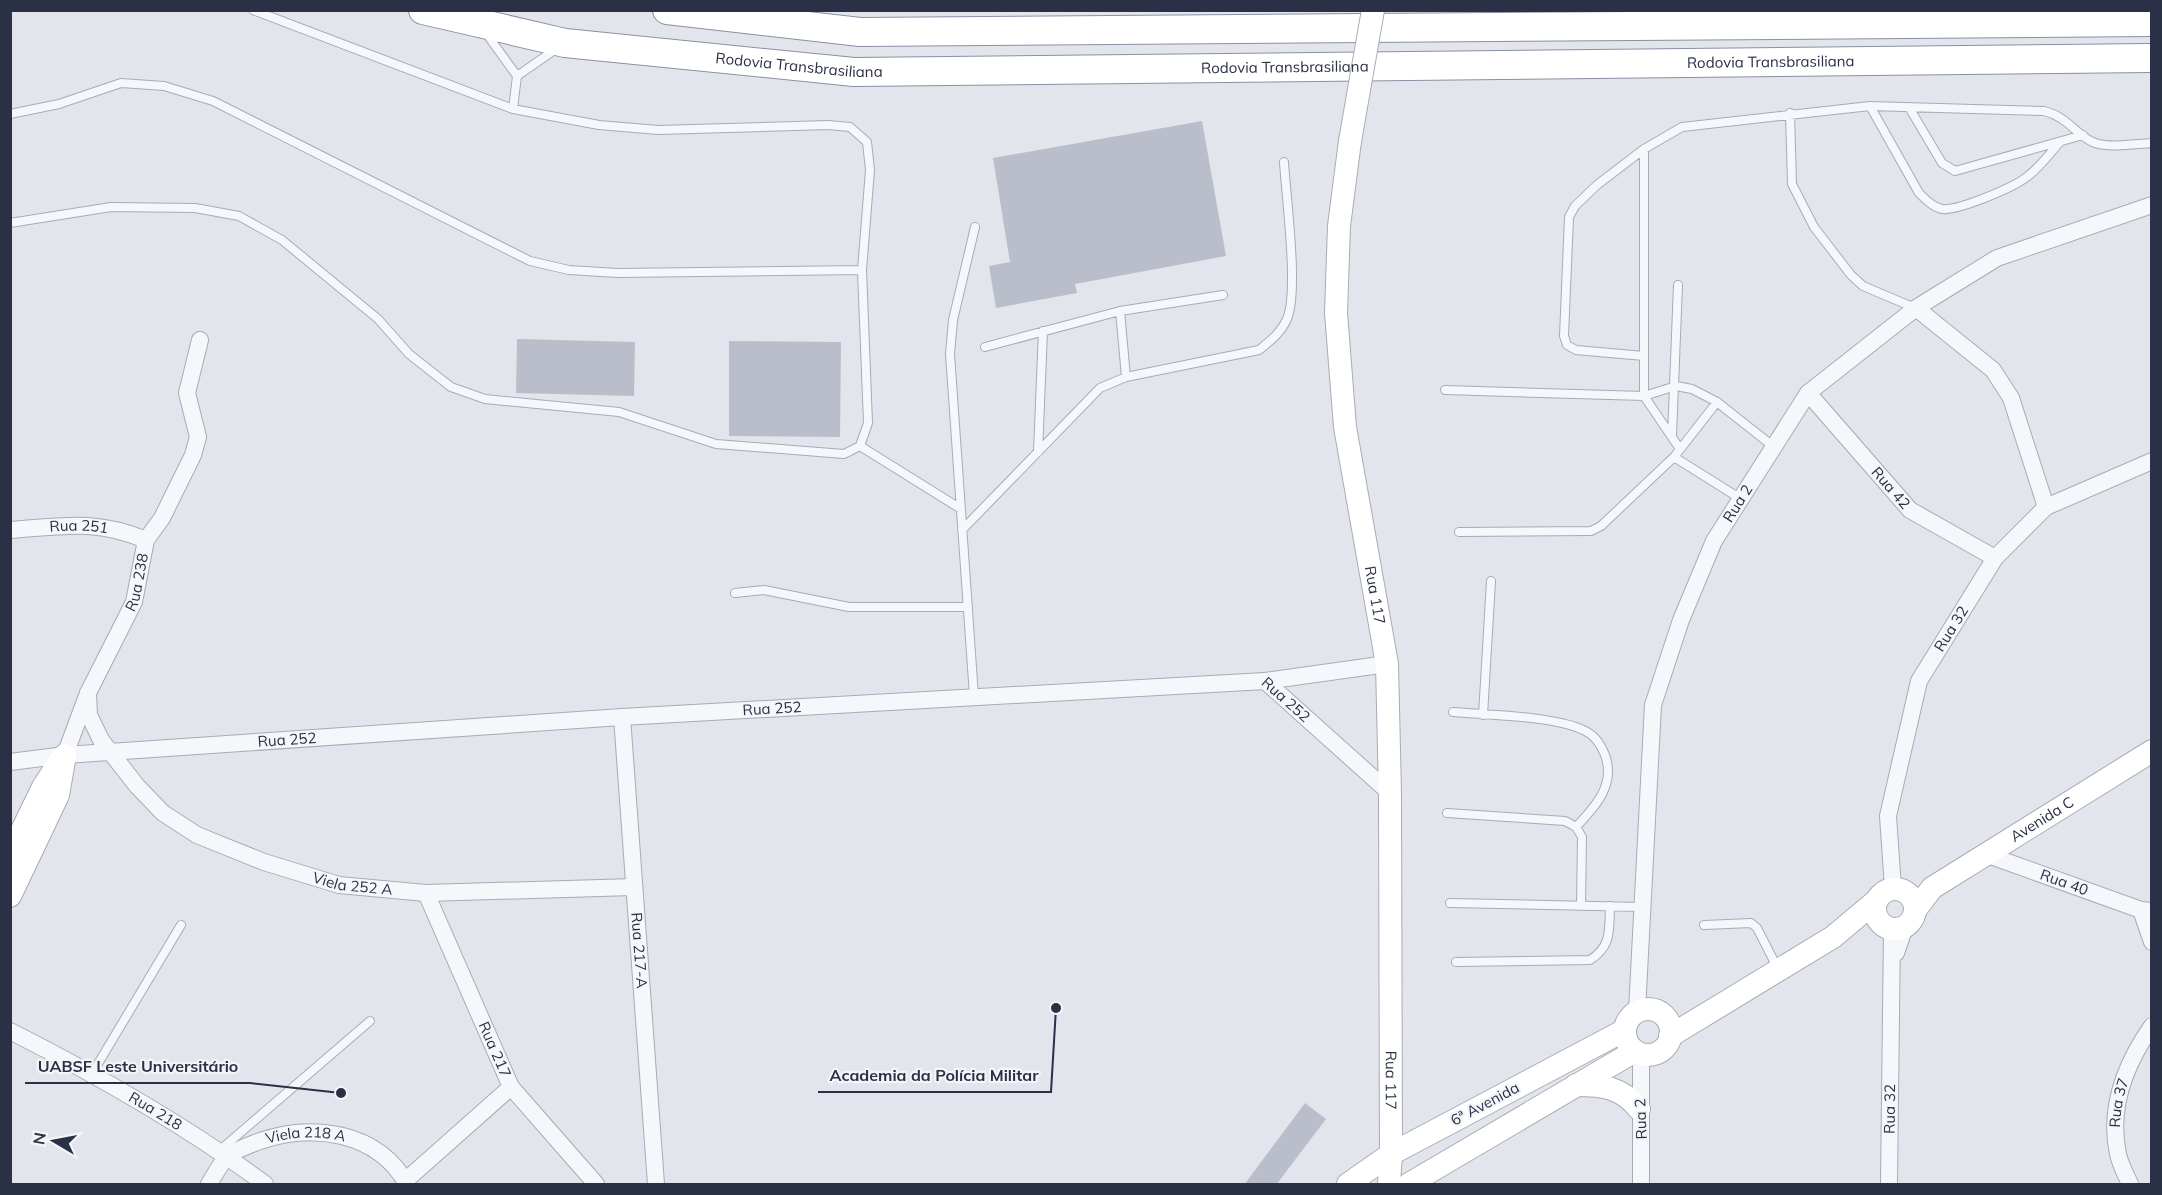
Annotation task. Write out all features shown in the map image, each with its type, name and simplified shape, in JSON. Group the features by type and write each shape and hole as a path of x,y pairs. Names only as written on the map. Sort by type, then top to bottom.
{"highway":[{"name":"Rodovia Transbrasiliana","path":"423,10 565,43 854,72 2151,58"},
{"path":"667,10 860,32 2151,22"}],"street":[{"name":"Rua 117","path":"1374,10 1350,141 1339,226 1336,313 1345,427 1386,664 1390,793 1391,1154 1389,1185"},
{"name":"Rua 2","path":"1636,1011 1653,705 1681,620 1714,541 1774,447 1809,393 1916,308 1996,258 2151,205"},
{"path":"1916,308 1993,370 2012,398 2046,507"},
{"name":"Rua 238","path":"10,896 58,795 65,755 88,693 134,602 146,540 162,518 193,455 198,437 187,393 200,340"},
{"name":"Rua 42","path":"1809,393 1910,510 1995,558"},
{"name":"Rua 32","path":"1889,1185 1895,910 1888,816 1919,681 1995,558 2046,507 2151,461"},
{"name":"Rua 251","path":"10,530 81,524 103,526 146,540"},
{"path":"1265,681 1386,664"},
{"name":"Rua 252","path":"10,762 65,755 622,717 1265,681 1390,793"},
{"path":"88,693 89,715 94,728 112,752"},
{"name":"Rua 217-A","path":"622,717 656,1185"},
{"name":"Avenida C","path":"1895,910 1988,855 2151,751"},
{"name":"Viela 252 A","path":"112,752 137,786 164,813 197,835 264,862 339,885 426,893 634,887"},
{"name":"Rua 238","path":"10,855 43,787 65,755"},
{"name":"Rua 40","path":"1988,855 2146,910 2151,942"},
{"name":"Rua 217","path":"426,893 512,1087 596,1185"},
{"path":"1667,1025 1702,1015 1833,937 1895,910"},
{"path":"1651,1008 1667,1025 1663,1049 1653,1054 1638,1052 1627,1042 1626,1023 1636,1011 1651,1008"},
{"name":"Rua 37","path":"2130,1185 2118,1154 2118,1100 2135,1051 2151,1026"},
{"name":"6ª Avenida","path":"1348,1185 1391,1154 1625,1030"},
{"name":"Rua 218","path":"10,1031 93,1072 223,1154 265,1185"},
{"name":"Rua 2","path":"1638,1052 1639,1109 1642,1126 1641,1185"},
{"name":"6ª Avenida","path":"1407,1185 1574,1085 1638,1052"},
{"path":"1574,1085 1605,1085 1629,1096 1639,1109"},
{"name":"Viela 218 A","path":"223,1154 285,1132 319,1130 352,1138 382,1156 406,1183 512,1087"},
{"path":"209,1185 223,1154"},
{"path":"1391,1154 1407,1185"}],"lane":[{"path":"10,223 111,207 195,208 239,216 282,240 378,319 409,354 451,387 485,399 620,412 716,444 844,454 860,446 868,423 862,270 870,170 867,142 850,127 828,125 658,130 599,125 513,109 253,10"},
{"path":"481,25 517,76 513,109"},
{"path":"517,76 565,43"},
{"path":"10,114 59,104 121,83 164,86 213,101 530,261 569,270 618,273 862,270"},
{"path":"1870,106 1919,193 1929,203 1941,209 1956,208 2019,183 2029,176 2060,142"},
{"path":"1644,356 1576,350 1567,345 1564,336 1569,217 1575,206 1597,185 1644,149 1682,127 1790,113 1870,106 1910,109 2044,111 2066,119 2093,142 2104,145 2151,143"},
{"path":"1910,109 1942,163 1956,171 2084,135"},
{"path":"1790,113 1792,184 1814,226 1851,275 1863,286 1916,308"},
{"path":"1644,149 1644,396 1680,449"},
{"path":"962,530 1100,388 1126,376 1259,350 1275,338 1287,319 1292,295 1284,162"},
{"path":"974,696 950,354 953,320 975,227"},
{"path":"1672,436 1676,386 1678,285"},
{"path":"985,346 1120,311 1223,295"},
{"path":"1120,311 1126,376"},
{"path":"1038,452 1043,331"},
{"path":"1445,390 1644,396 1676,386 1692,388 1717,402 1774,447"},
{"path":"1459,532 1591,531 1601,526 1674,457 1717,402"},
{"path":"860,446 961,509"},
{"path":"1674,457 1741,499"},
{"path":"1484,715 1491,582"},
{"path":"735,593 764,590 849,607 968,607"},
{"path":"1452,712 1564,723 1584,729 1600,741 1608,763 1607,784 1599,803 1576,827"},
{"path":"1447,813 1565,821 1576,827 1582,837 1581,906"},
{"path":"1450,903 1642,907"},
{"path":"1456,962 1590,960 1602,952 1608,939 1610,906"},
{"path":"1704,925 1751,923 1757,928 1779,971"},
{"path":"93,1072 181,925"},
{"path":"223,1154 370,1021"}],"building":[{"path":"1202,121 1226,256 1075,284 1077,293 996,308 989,266 1010,262 993,158"},
{"path":"517,339 635,342 634,396 516,393"},
{"path":"729,341 841,342 840,437 729,436"},
{"path":"1305,1103 1326,1119 1276,1185 1244,1185"}],"place":[{"name":"Academia da Polícia Militar","path":"1056,1008"},
{"name":"UABSF Leste Universitário","path":"341,1093"}]}
